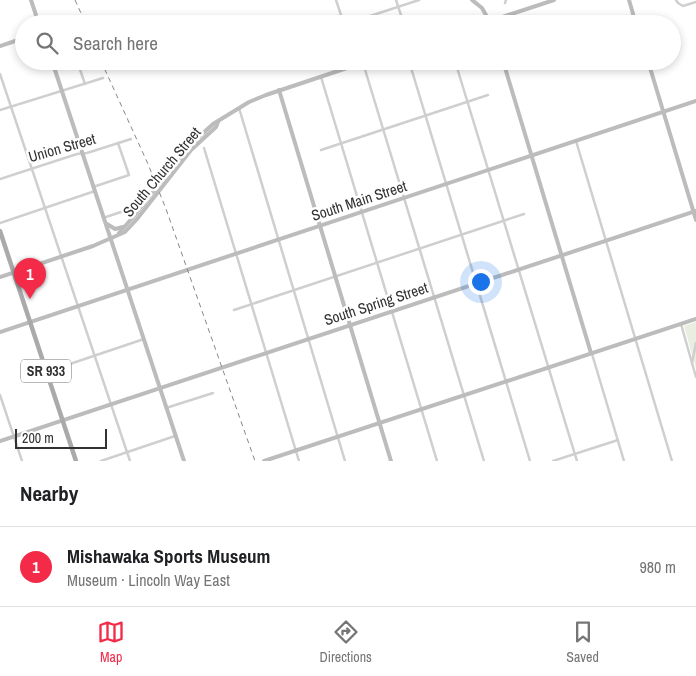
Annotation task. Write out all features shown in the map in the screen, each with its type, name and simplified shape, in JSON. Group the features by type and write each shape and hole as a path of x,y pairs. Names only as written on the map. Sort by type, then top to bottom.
{"main road":[{"name":"SR 933","path":"0,231 76,461"}],"street":[{"path":"31,0 36,15"},
{"path":"336,0 341,15"},
{"path":"396,0 401,15"},
{"path":"373,15 419,0"},
{"path":"472,0 482,8 486,15"},
{"path":"510,15 554,0"},
{"path":"629,0 633,15"},
{"path":"676,0 681,5 696,2"},
{"path":"0,46 15,41"},
{"path":"55,70 184,461"},
{"path":"80,70 85,84"},
{"path":"339,70 279,90 238,108 345,461"},
{"path":"365,70 484,461"},
{"path":"412,70 530,461"},
{"path":"458,70 577,461"},
{"path":"507,70 624,461"},
{"path":"651,70 696,220"},
{"path":"0,74 130,461"},
{"path":"321,77 437,461"},
{"path":"0,110 103,78"},
{"path":"279,90 391,461"},
{"path":"320,150 488,95"},
{"name":"South Main Street","path":"0,332 696,101"},
{"name":"South Church Street","path":"119,233 188,147 213,124 238,108"},
{"name":"South Church Street","path":"0,277 124,232 132,225 186,156 216,127 218,122"},
{"name":"Union Street","path":"0,179 131,139"},
{"path":"576,141 672,461"},
{"path":"0,223 46,208 129,175 118,143"},
{"path":"204,148 299,461"},
{"path":"104,218 133,208"},
{"name":"South Spring Street","path":"0,441 392,310 695,212"},
{"path":"234,310 524,214"},
{"path":"105,224 115,229 125,226"},
{"path":"264,461 275,459 379,422 696,319"},
{"path":"681,324 696,377"},
{"path":"46,372 144,339"},
{"path":"692,363 696,343"},
{"path":"166,408 213,393"},
{"path":"0,395 22,461"},
{"path":"101,461 176,436"},
{"path":"553,461 618,440"}],"green space":[{"path":"696,322 696,369 684,326"}],"railway":[{"path":"75,0 82,15"},
{"path":"105,70 148,164 166,209 255,461"}],"place":[{"name":"Mishawaka Sports Museum","path":"30,299"}]}
